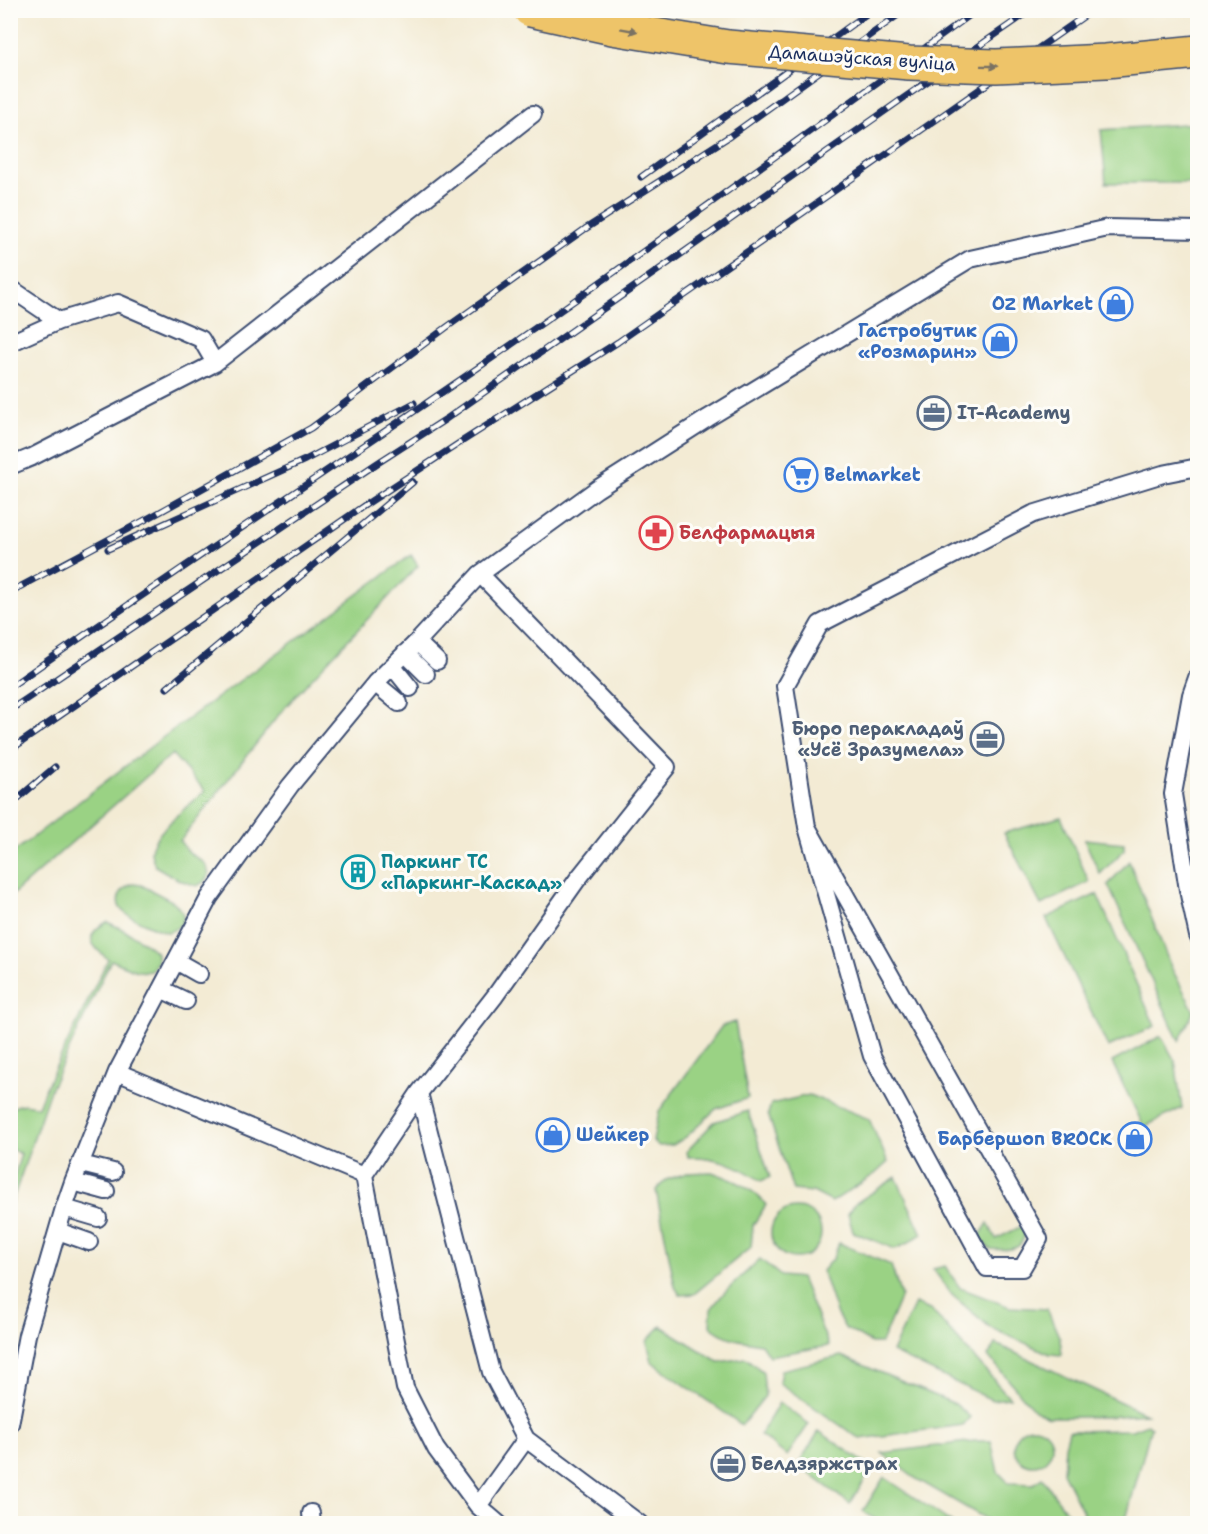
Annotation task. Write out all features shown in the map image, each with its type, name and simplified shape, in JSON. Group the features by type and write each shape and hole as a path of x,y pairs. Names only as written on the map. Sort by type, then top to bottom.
{"main road":[{"name":"Дамашэўская вуліца","path":"530,10 612,28 729,47 909,63 996,66 1106,61 1197,52"}],"lane":[{"path":"10,466 32,457 215,363 533,114"},
{"path":"10,1424 27,1335 64,1208 117,1072 209,898 290,786 375,684 480,574 597,489 708,418 970,259 1108,228 1197,230"},
{"path":"10,288 59,321"},
{"path":"10,343 59,321 118,303 201,339 215,363"},
{"path":"807,827 1039,1239 1022,1268 987,1268 872,1056 807,827 785,686 820,624 1034,514 1163,474 1197,467"},
{"path":"480,574 667,767 577,880 495,996 419,1093 364,1175 405,1388 435,1449 478,1506 499,1524"},
{"path":"411,647 437,661"},
{"path":"411,647 426,674"},
{"path":"393,667 410,688"},
{"path":"1197,675 1191,694 1173,794 1197,936"},
{"path":"375,684 399,703"},
{"path":"176,961 199,974"},
{"path":"161,989 186,1001"},
{"path":"117,1072 364,1175"},
{"path":"419,1093 491,1372 526,1439 640,1524"},
{"path":"81,1164 113,1172"},
{"path":"74,1182 106,1191"},
{"path":"64,1208 98,1218"},
{"path":"58,1231 89,1242"},
{"path":"478,1506 526,1439"}],"green space":[{"path":"1197,123 1197,183 1106,183 1101,130"},
{"path":"411,555 418,566 281,712 180,841 206,866 209,875 204,882 197,886 179,880 155,866 151,855 153,845 165,828 205,791 172,754 11,896 11,854 162,738"},
{"path":"1061,817 1089,882 1041,905 1004,833"},
{"path":"1084,839 1124,843 1124,850 1100,874"},
{"path":"1129,861 1171,967 1194,1011 1179,1041 1108,885"},
{"path":"133,884 141,885 174,902 183,913 183,922 168,932 159,930 125,913 119,905 119,896 124,889"},
{"path":"1097,894 1155,1026 1108,1047 1046,918"},
{"path":"107,922 133,935 151,948 157,953 157,962 151,971 146,972 130,969 111,960 50,1090 11,1205 11,1187 21,1154 11,1149 11,1109 24,1104 38,1107 108,959 93,945 92,940 94,931"},
{"path":"735,1022 748,1098 716,1109 686,1137 673,1145 659,1146 653,1141 659,1111 722,1026"},
{"path":"1161,1036 1175,1061 1182,1108 1144,1127 1112,1062"},
{"path":"809,1095 869,1119 888,1162 875,1174 832,1202 813,1192 793,1190 768,1114 771,1104"},
{"path":"748,1111 770,1177 761,1181 744,1170 726,1163 708,1158 688,1157 687,1151 714,1122"},
{"path":"712,1172 749,1189 766,1205 753,1225 751,1247 694,1294 680,1295 675,1287 656,1190 666,1180 687,1173"},
{"path":"896,1177 922,1234 895,1249 853,1232 848,1214 856,1203"},
{"path":"796,1208 814,1215 821,1233 814,1251 796,1258 778,1251 771,1233 778,1215"},
{"path":"988,1223 996,1239 1026,1224 1023,1239 1017,1247 1012,1249 990,1249 979,1237"},
{"path":"839,1243 891,1265 901,1296 881,1343 871,1343 845,1328 837,1315 822,1271 833,1258"},
{"path":"760,1259 781,1276 801,1278 829,1346 769,1356 761,1344 728,1337 710,1326 711,1309 723,1294"},
{"path":"945,1266 960,1288 1010,1307 1047,1309 1060,1339 1062,1355 1050,1354 991,1328 952,1295 933,1269"},
{"path":"915,1304 932,1311 1010,1398 992,1400 892,1352"},
{"path":"661,1326 719,1362 746,1358 763,1372 765,1396 742,1425 652,1362 647,1341"},
{"path":"995,1344 1146,1414 1049,1417 1034,1410 988,1356"},
{"path":"841,1356 955,1404 970,1417 963,1425 860,1439 779,1383 781,1370"},
{"path":"779,1403 809,1424 787,1456 760,1435"},
{"path":"1147,1424 1151,1427 1125,1523 1084,1523 1083,1512 1063,1472 1069,1431 1132,1430"},
{"path":"1033,1427 1047,1432 1052,1446 1047,1460 1033,1465 1019,1460 1014,1446 1019,1432"},
{"path":"819,1431 872,1468 850,1504 798,1465"},
{"path":"991,1441 998,1472 1009,1483 1033,1484 1042,1478 1072,1519 1072,1523 993,1523 913,1477 882,1453"},
{"path":"884,1477 952,1523 881,1523 863,1511"}],"railway":[{"path":"641,177 872,10"},
{"path":"10,592 311,428 447,327 585,229 730,136 905,10"},
{"path":"10,687 568,305 977,10"},
{"path":"10,710 446,419 1031,10"},
{"path":"10,750 365,505 618,342 1093,10"},
{"path":"108,549 305,460 414,403"},
{"path":"167,688 413,482"},
{"path":"10,805 55,767"}],"place":[{"name":"OZ Market","path":"1116,304"},
{"name":"Гастробутик «Розмарин»","path":"1000,341"},
{"name":"IT-Academy","path":"934,413"},
{"name":"Belmarket","path":"801,475"},
{"name":"Белфармацыя","path":"656,533"},
{"name":"Бюро перакладаў «Усё Зразумела»","path":"987,739"},
{"name":"Паркинг ТС «Паркинг-Каскад»","path":"358,872"},
{"name":"Шейкер","path":"553,1135"},
{"name":"Барбершоп BROCK","path":"1135,1139"},
{"name":"Белдзяржстрах","path":"728,1464"}]}
